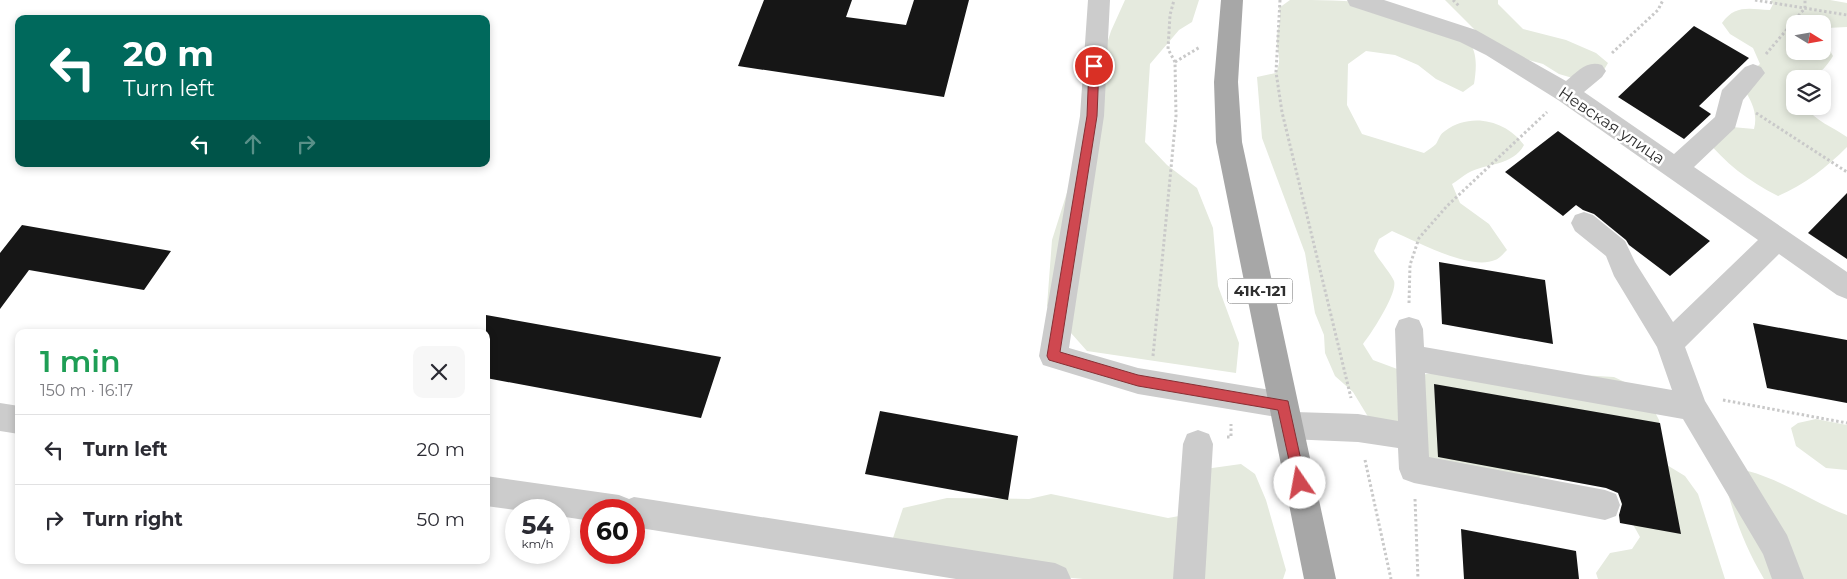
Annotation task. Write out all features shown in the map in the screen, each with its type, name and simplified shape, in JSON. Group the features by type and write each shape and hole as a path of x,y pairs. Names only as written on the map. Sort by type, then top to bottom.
{"main road":[{"name":"41К-121","path":"1232,0 1226,82 1229,142 1320,579"}],"street":[{"path":"1099,0 1092,116 1053,356 1151,383 1286,415 1413,437"},
{"name":"Невская улица","path":"1358,0 1468,36 1494,49 1567,93 1847,288"},
{"path":"1567,93 1594,71"},
{"path":"1676,168 1726,121 1730,97 1753,73"},
{"path":"1584,223 1616,249 1624,268 1670,343 1690,400 1776,546 1788,579"},
{"path":"1670,343 1776,239"},
{"path":"1410,329 1414,469 1605,505"},
{"path":"1411,358 1690,400"},
{"path":"0,417 15,419"},
{"path":"1189,579 1198,444"},
{"path":"490,492 580,504"},
{"path":"645,514 1055,579"}],"path":[{"path":"1151,383 1176,116 1174,62 1168,49 1170,14 1174,0"},
{"path":"1280,0 1276,72 1282,112 1358,428 1391,579"},
{"path":"1594,71 1658,10 1663,0"},
{"path":"1754,0 1847,15"},
{"path":"1753,73 1770,47 1805,8 1805,0"},
{"path":"1410,329 1410,265 1419,238 1448,206 1567,93"},
{"path":"1730,97 1847,172"},
{"path":"1690,400 1847,423"},
{"path":"1414,469 1418,579"}],"shaded area":[{"path":"1125,0 1199,0 1192,22 1179,30 1150,64 1145,142 1167,165 1197,188 1213,228 1218,286 1239,343 1236,373 1087,351 1047,306 1052,240 1070,183 1097,74 1111,31"},
{"path":"1290,0 1355,2 1400,8 1441,22 1459,33 1473,48 1476,63 1474,84 1463,92 1436,79 1418,65 1395,55 1366,51 1348,64 1347,105 1362,134 1424,153 1436,144 1445,131 1455,125 1476,120 1487,121 1508,130 1524,145 1513,157 1468,173 1452,184 1460,203 1489,224 1507,250 1495,260 1472,262 1443,253 1392,231 1379,239 1374,251 1393,278 1394,287 1388,304 1363,344 1373,360 1416,376 1459,368 1614,377 1644,391 1659,420 1660,434 1545,472 1534,483 1425,461 1370,420 1353,392 1335,376 1325,353 1324,335 1315,313 1305,253 1262,138 1257,77 1276,73 1279,63 1277,33 1280,20 1279,8"},
{"path":"1445,0 1498,0 1498,4 1523,29 1566,40 1596,53 1608,63 1598,80 1576,79 1559,74 1543,64 1514,56 1479,34"},
{"path":"1771,0 1830,0 1847,3 1847,27 1831,28 1831,15 1786,15 1786,60 1830,60 1822,70 1786,70 1786,115 1813,115 1847,137 1847,147 1815,175 1797,187 1778,196 1738,171 1704,137 1732,127 1754,129 1754,108 1744,89 1753,70 1760,64 1753,48 1730,34 1722,23 1727,17 1738,10 1770,10 1773,4"},
{"path":"1816,419 1847,425 1847,470 1826,468 1796,446 1791,428 1798,423"},
{"path":"1657,459 1685,476 1698,494 1725,579 1598,579 1596,573 1610,553 1632,549 1640,537 1621,503 1620,480"},
{"path":"1241,464 1255,474 1266,500 1286,570 1283,579 1083,579 1030,574 891,544 903,508 947,498 1029,499 1051,494 1168,518 1196,513 1205,469"},
{"path":"1732,468 1762,475 1777,481 1847,515 1847,579 1764,579 1745,543 1728,492 1724,478"}],"building":[{"path":"764,0 852,0 846,17 906,25 914,0 969,0 944,97 738,66"},
{"path":"1694,26 1749,58 1699,106 1711,114 1684,139 1618,97"},
{"path":"1558,131 1710,241 1670,276 1629,245 1626,240 1594,214 1576,205 1563,216 1505,172"},
{"path":"1847,193 1847,259 1808,233"},
{"path":"22,225 171,251 144,290 29,270 0,309 0,253"},
{"path":"1439,262 1545,280 1553,344 1442,324"},
{"path":"486,315 721,357 701,418 490,379 490,329 486,329"},
{"path":"1753,323 1847,340 1847,403 1767,388"},
{"path":"1434,384 1660,423 1681,534 1620,523 1619,515 1622,504 1618,493 1606,488 1438,457"},
{"path":"880,411 1018,436 1008,500 865,474"},
{"path":"1461,529 1576,551 1579,579 1464,579"}],"route":[{"path":"1094,66 1092,116 1053,356 1138,381 1284,405 1300,483"}]}
